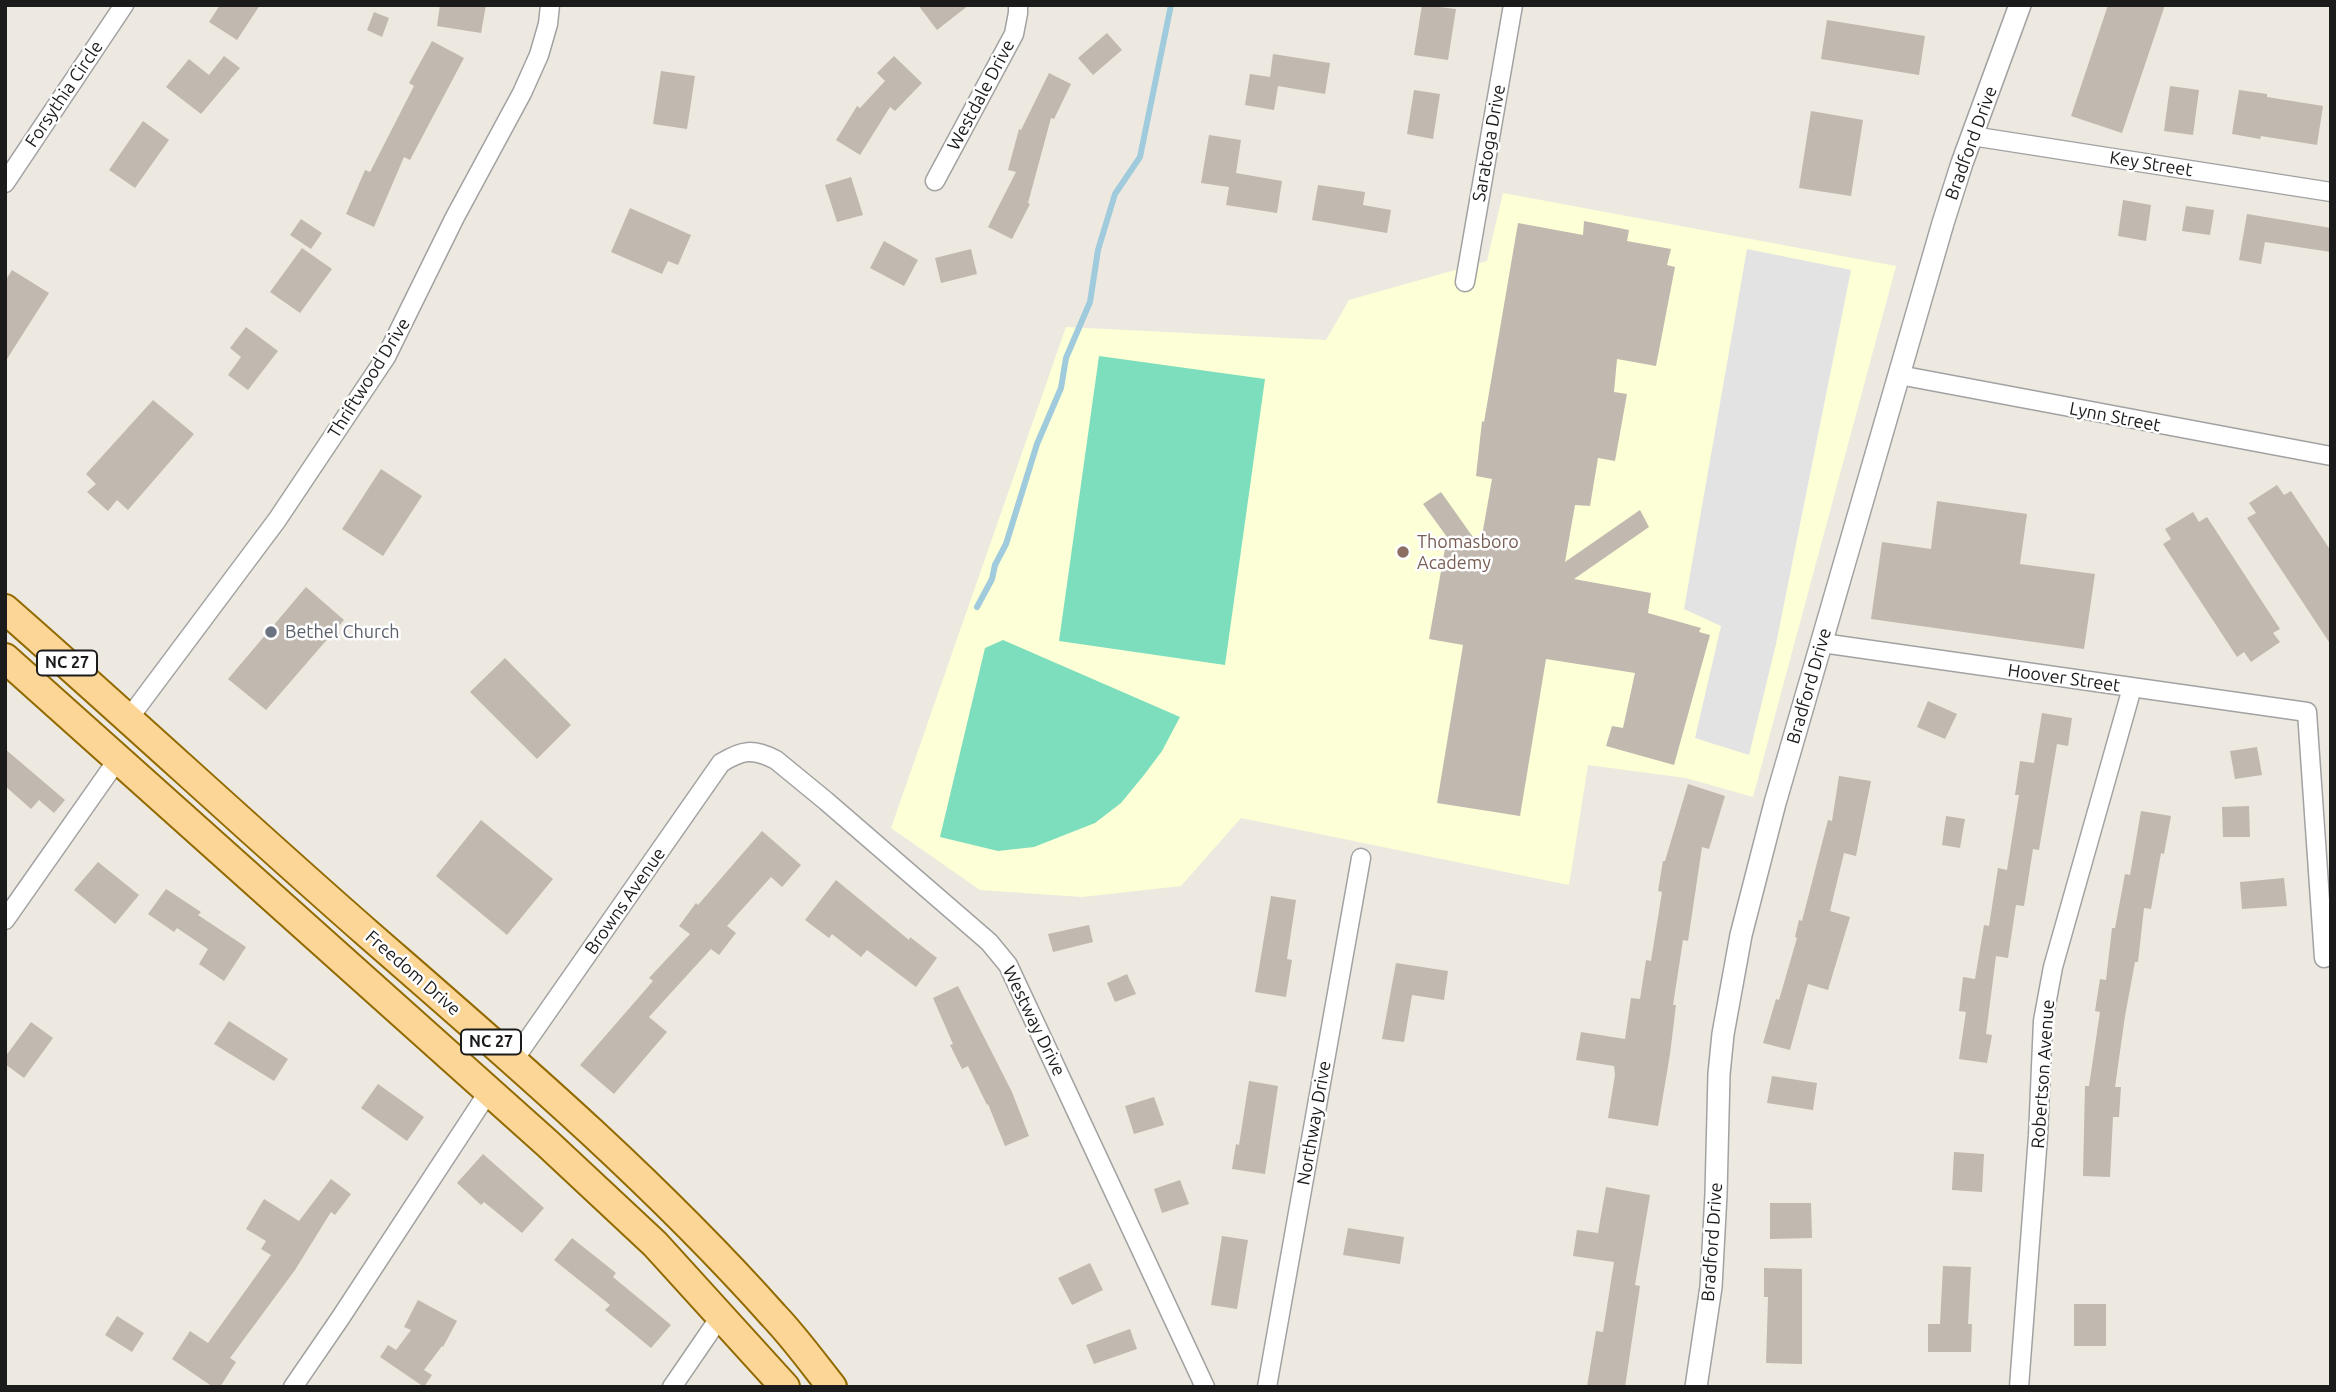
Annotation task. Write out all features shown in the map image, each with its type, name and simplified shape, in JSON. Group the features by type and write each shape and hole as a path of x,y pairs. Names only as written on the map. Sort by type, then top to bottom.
{"main road":[{"name":"Freedom Drive","path":"5,609 129,718 221,805 565,1107 684,1221 775,1316 832,1387"},
{"path":"5,636 84,703 103,712 129,718"},
{"name":"Freedom Drive","path":"5,658 489,1091 655,1244 785,1387"},
{"path":"118,759 133,758 158,764 365,945 384,948"}],"street":[{"name":"Forsythia Circle","path":"5,183 124,5"},
{"name":"Thriftwood Drive","path":"129,718 277,520 386,357 455,216 522,93 539,55 548,24 550,5"},
{"name":"Westdale Drive","path":"934,181 1014,34 1018,5"},
{"name":"Saratoga Drive","path":"1465,282 1513,5"},
{"name":"Bradford Drive","path":"1696,1387 1711,1287 1719,1074 1727,1009 1741,935 1772,816 1943,223 2020,5"},
{"name":"Key Street","path":"1972,136 2331,192"},
{"name":"Lynn Street","path":"1899,375 2331,456"},
{"name":"Hoover Street","path":"1822,643 2307,712 2324,958"},
{"name":"Robertson Avenue","path":"2018,1387 2038,1136 2043,1021 2053,967 2132,688"},
{"name":"Browns Avenue","path":"513,1061 721,763 745,751"},
{"name":"Westway Drive","path":"745,751 767,755 776,760 989,942 1008,965 1205,1387"},
{"path":"5,920 118,759"},
{"name":"Northway Drive","path":"1266,1387 1361,858"},
{"path":"293,1387 489,1091"},
{"path":"671,1387 720,1317"}],"shaded area":[{"name":"Thomasboro Academy","path":"1503,193 1896,266 1753,797 1686,778 1588,765 1569,885 1241,818 1181,886 1082,897 980,890 891,828 1066,327 1326,340 1349,300 1487,261"},
{"path":"1747,249 1851,270 1776,644 1749,755 1695,738 1721,626 1684,609"}],"green space":[{"path":"1099,356 1265,379 1225,665 1059,641"},
{"path":"1003,640 1180,717 1162,751 1144,775 1121,803 1095,823 1034,847 998,851 940,837 985,648"}],"building":[{"path":"220,5 260,5 237,40 209,22"},
{"path":"440,5 486,5 481,33 437,26"},
{"path":"918,5 969,5 937,30"},
{"path":"1422,5 1456,9 1448,60 1414,55"},
{"path":"2108,5 2165,5 2122,133 2071,116"},
{"path":"374,12 389,18 382,37 367,30"},
{"path":"1827,20 1925,36 1919,75 1821,59"},
{"path":"1107,33 1122,50 1093,75 1078,58"},
{"path":"432,41 464,58 410,160 404,157 374,227 346,214 365,170 370,172 414,86 409,83"},
{"path":"1273,54 1330,63 1325,94 1278,86 1274,110 1245,105 1250,74 1270,77"},
{"path":"224,56 240,68 201,114 166,87 189,59 209,75"},
{"path":"894,56 922,83 895,111 890,107 860,155 836,140 857,106 860,108 885,81 877,73"},
{"path":"661,71 695,76 687,129 653,124"},
{"path":"1049,73 1071,84 1054,119 1051,118 1028,203 1030,204 1012,239 988,227 1016,172 1008,170 1019,129 1021,130"},
{"path":"2170,86 2199,90 2193,135 2164,131"},
{"path":"1414,90 1440,94 1433,139 1407,134"},
{"path":"2239,90 2323,106 2317,145 2232,134"},
{"path":"1811,111 1863,120 1851,196 1799,188"},
{"path":"143,121 169,140 135,188 109,170"},
{"path":"1209,135 1241,140 1236,173 1282,181 1277,213 1226,205 1229,187 1201,183"},
{"path":"851,177 863,215 837,222 825,185"},
{"path":"1318,185 1365,192 1363,205 1391,210 1387,233 1312,220"},
{"path":"2123,200 2151,205 2146,241 2118,236"},
{"path":"2186,206 2214,210 2210,235 2182,231"},
{"path":"630,208 691,235 678,265 668,261 662,274 611,252"},
{"path":"2247,214 2331,228 2331,252 2265,242 2261,264 2239,260"},
{"path":"301,219 322,233 311,249 290,235"},
{"path":"1584,221 1629,230 1627,241 1671,249 1667,265 1675,267 1656,366 1617,359 1614,392 1627,394 1615,461 1598,458 1590,506 1575,505 1565,562 1640,510 1649,527 1574,579 1651,593 1648,613 1701,628 1699,632 1710,635 1674,765 1606,746 1612,726 1623,728 1635,673 1546,659 1520,816 1437,803 1463,645 1429,639 1447,537 1423,504 1441,492 1480,547 1492,479 1476,476 1482,421 1484,422 1518,223 1583,235"},
{"path":"884,241 918,260 904,286 870,268"},
{"path":"302,248 332,269 300,313 270,292"},
{"path":"971,249 977,274 941,283 935,258"},
{"path":"12,270 49,293 5,362 5,281"},
{"path":"246,327 278,351 248,390 228,375 241,357 230,348"},
{"path":"153,400 194,434 128,510 117,500 108,511 87,492 96,484 86,474"},
{"path":"381,469 422,496 383,556 342,529"},
{"path":"2277,485 2284,495 2291,491 2331,551 2331,645 2247,518 2256,513 2249,503"},
{"path":"1937,501 2027,514 2020,564 2095,574 2084,649 1871,619 1882,542 1931,549"},
{"path":"2193,512 2199,522 2207,517 2280,629 2273,633 2280,642 2251,662 2244,652 2237,657 2163,544 2171,539 2165,529"},
{"path":"306,587 344,620 266,710 228,679"},
{"path":"505,658 571,725 537,759 470,692"},
{"path":"1928,701 1957,714 1945,739 1917,727"},
{"path":"2042,713 2072,718 2068,746 2057,744 2039,850 2033,849 2024,906 2016,905 2008,958 1996,956 1986,1034 1992,1035 1987,1063 1959,1059 1966,1012 1959,1011 1963,977 1975,979 1984,925 1989,926 1998,868 2007,870 2019,795 2015,795 2020,761 2034,763"},
{"path":"2257,747 2262,775 2235,779 2230,751"},
{"path":"5,749 65,800 54,813 39,800 31,809 5,786"},
{"path":"1839,776 1871,781 1856,856 1844,853 1830,911 1850,917 1828,990 1808,984 1790,1050 1763,1043 1776,999 1779,1000 1828,820 1832,821"},
{"path":"1688,784 1725,796 1709,849 1702,847 1688,941 1683,940 1673,1005 1676,1005 1670,1054 1658,1126 1608,1118 1614,1066 1576,1060 1581,1032 1625,1039 1631,998 1640,999 1646,960 1651,961 1662,892 1658,891 1663,861"},
{"path":"2249,806 2250,837 2223,837 2222,807"},
{"path":"2141,811 2171,816 2151,909 2144,908 2138,962 2135,962 2125,1016 2115,1087 2121,1087 2119,1117 2113,1117 2110,1177 2083,1176 2085,1086 2089,1086 2100,1012 2095,1011 2100,979 2106,980 2112,928 2115,928 2125,874 2130,875"},
{"path":"1946,816 1965,819 1960,848 1942,845"},
{"path":"481,820 553,879 507,935 436,876"},
{"path":"762,831 801,865 782,887 771,877 727,926 736,933 719,955 711,949 649,1017 667,1032 614,1094 580,1065 653,981 649,978 690,934 679,926 696,903 698,905"},
{"path":"98,862 139,895 115,924 74,890"},
{"path":"2284,878 2287,906 2242,909 2240,882"},
{"path":"836,880 909,940 910,937 937,958 916,987 867,950 861,957 832,934 829,938 805,920"},
{"path":"166,889 201,912 198,915 246,947 224,981 199,964 208,949 177,928 174,932 148,914"},
{"path":"1271,896 1296,900 1287,959 1292,960 1286,997 1255,992"},
{"path":"1089,925 1093,942 1053,952 1048,934"},
{"path":"1396,963 1448,971 1444,1000 1412,995 1404,1042 1382,1039"},
{"path":"1127,974 1136,994 1115,1002 1107,983"},
{"path":"958,986 1012,1092 1029,1136 1005,1146 988,1104 968,1066 962,1069 950,1045 953,1044 933,998"},
{"path":"229,1021 288,1059 274,1081 214,1044"},
{"path":"31,1022 53,1038 24,1078 5,1064 5,1057"},
{"path":"1772,1076 1817,1083 1813,1110 1767,1103"},
{"path":"1249,1081 1278,1086 1265,1174 1232,1169 1236,1144 1239,1145"},
{"path":"378,1084 424,1117 407,1141 361,1108"},
{"path":"1154,1097 1164,1125 1134,1134 1125,1106"},
{"path":"1954,1152 1984,1154 1982,1192 1952,1190"},
{"path":"483,1154 544,1208 522,1233 484,1202 481,1205 457,1183"},
{"path":"331,1179 351,1194 335,1215 331,1212 295,1270 230,1358 236,1362 220,1387 213,1387 172,1359 190,1331 208,1343 271,1255 261,1249 266,1241 246,1229 264,1199 299,1221"},
{"path":"1180,1180 1189,1204 1162,1213 1154,1189"},
{"path":"1606,1187 1650,1195 1635,1285 1640,1286 1625,1387 1587,1387 1596,1331 1603,1332 1614,1262 1573,1256 1577,1230 1598,1233"},
{"path":"1770,1203 1811,1203 1812,1238 1770,1239"},
{"path":"1348,1228 1404,1237 1400,1264 1343,1255"},
{"path":"1222,1236 1248,1240 1237,1309 1211,1305"},
{"path":"572,1238 616,1273 613,1277 671,1325 651,1348 605,1310 610,1305 554,1260"},
{"path":"1090,1263 1103,1290 1072,1305 1058,1278"},
{"path":"1943,1266 1971,1267 1968,1324 1972,1324 1971,1352 1928,1352 1928,1324 1940,1324"},
{"path":"1764,1268 1802,1269 1802,1364 1766,1363 1768,1297 1764,1297"},
{"path":"418,1300 457,1321 443,1347 424,1370 432,1375 424,1387 380,1357 388,1345 396,1350 411,1330 404,1327"},
{"path":"2074,1304 2106,1304 2106,1346 2074,1346"},
{"path":"117,1316 144,1333 132,1352 105,1335"},
{"path":"1130,1329 1137,1349 1094,1364 1086,1345"}],"waterway":[{"path":"977,607 1006,544 1037,444 1061,388 1066,358 1090,302 1098,250 1115,194 1140,157 1171,5"}],"place":[{"name":"Thomasboro Academy","path":"1403,552"},
{"name":"Bethel Church","path":"271,632"}]}
